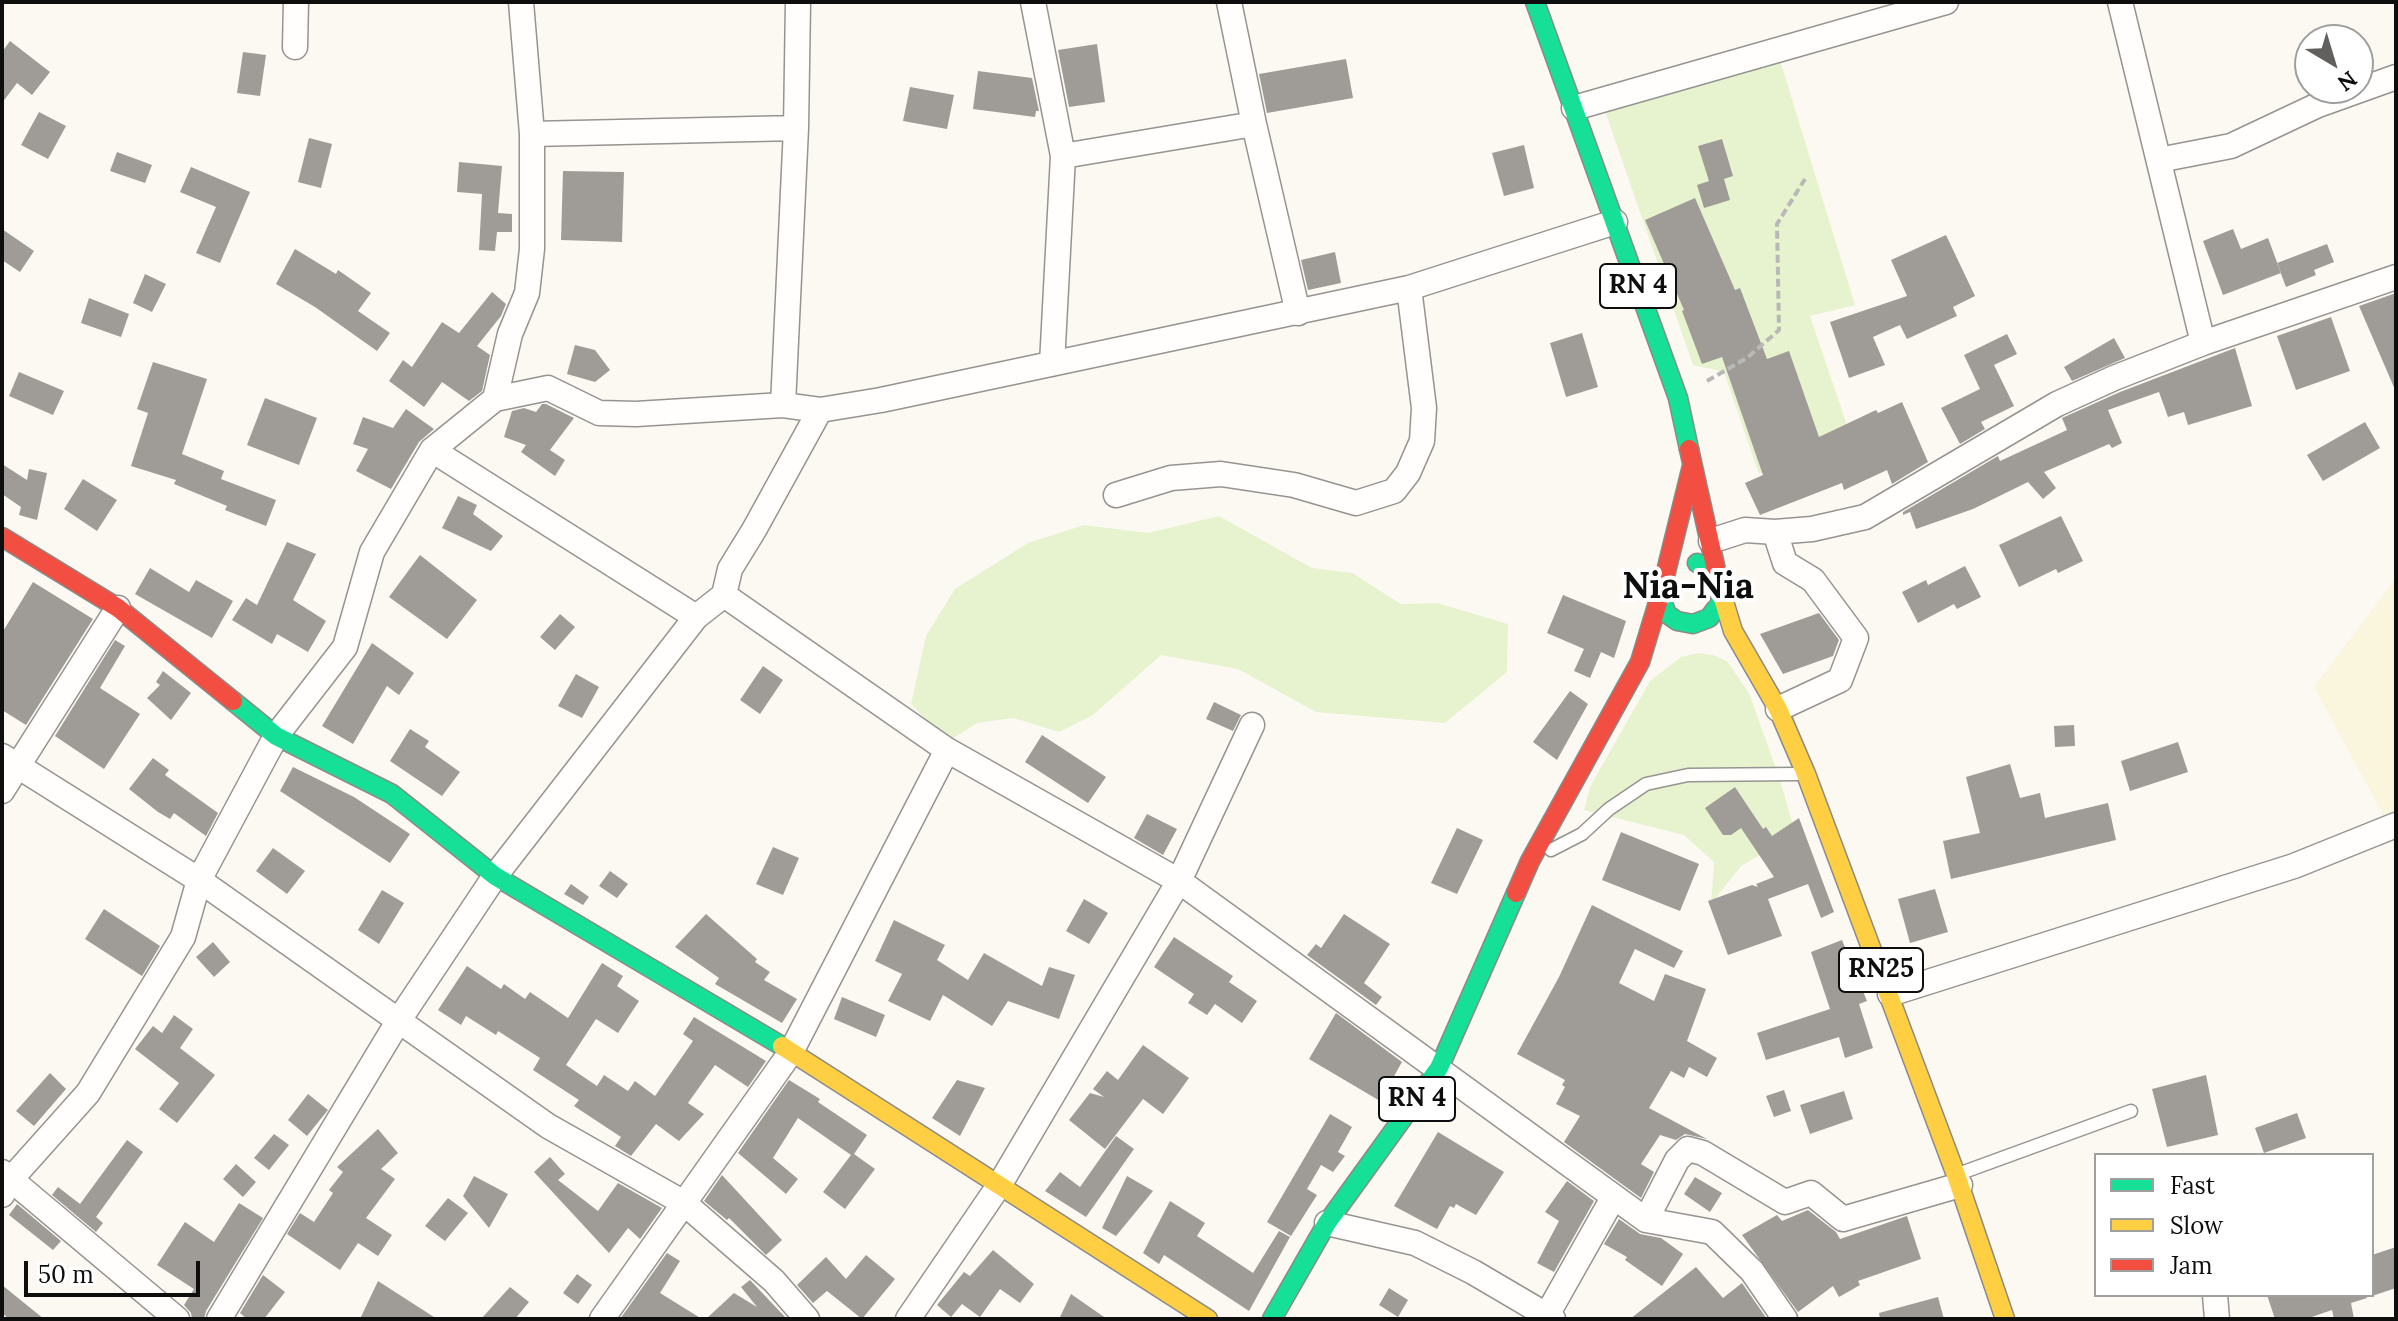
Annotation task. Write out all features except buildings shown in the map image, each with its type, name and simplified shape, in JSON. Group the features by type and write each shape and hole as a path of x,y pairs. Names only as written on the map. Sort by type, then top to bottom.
{"main road":[{"name":"RN 4","path":"1535,2 1678,398 1720,587"},
{"name":"RN 4","path":"1272,1319 1327,1223 1439,1068 1530,861 1640,662 1692,466"},
{"path":"2,537 118,608 276,736 392,794 495,876 791,1052 1208,1319"},
{"path":"1690,562 1706,566 1720,587 1716,611 1709,618 1680,631 1677,621 1667,614 1661,588 1673,567 1690,562"},
{"name":"RN25","path":"1720,587 1733,631 1778,709 1806,774 1890,994 2006,1319"},
{"name":"RN 4","path":"1640,662 1680,631"},
{"path":"1680,631 1733,631"}],"street":[{"path":"295,47 296,2"},
{"path":"495,399 510,334 527,293 532,249 532,134 521,2"},
{"path":"783,405 796,128 798,2"},
{"path":"1033,2 1063,156 1052,364"},
{"path":"1229,2 1298,313"},
{"path":"1574,108 1946,2"},
{"path":"2120,2 2203,343"},
{"path":"2159,160 2231,146 2318,105 2396,77"},
{"path":"1063,156 1254,124"},
{"path":"532,134 796,128"},
{"path":"177,1319 5,1182 88,1093 183,937 199,880 276,736 345,647 372,552 432,450 495,399 548,388 599,413 636,414 783,405 820,410 881,400 1409,288 1615,222"},
{"path":"1711,541 1745,530 1775,532 1823,528 1865,517 2057,404 2114,378 2203,343 2396,277"},
{"path":"1116,495 1171,478 1221,474 1294,485 1356,503 1394,491 1408,473 1422,441 1424,408 1409,288"},
{"path":"219,1319 399,1020 495,876 696,617 724,595 730,569 820,410"},
{"path":"432,450 696,617"},
{"path":"1775,532 1785,563 1813,580 1856,638 1840,680 1778,709"},
{"path":"724,595 947,750 1179,881 1646,1220 1712,1232 1752,1271 1785,1319"},
{"path":"2,791 10,761 118,608"},
{"path":"908,1319 1000,1184 1179,881 1252,725"},
{"path":"602,1319 791,1052 947,750"},
{"path":"10,761 199,880 548,1126 684,1203 774,1281 807,1319"},
{"path":"1890,994 2294,866 2396,825"},
{"path":"1646,1220 1677,1160 1688,1149 1703,1153 1785,1202 1811,1193 1831,1206 1843,1219 1958,1180"},
{"path":"1327,1223 1415,1243 1550,1317 1613,1198"},
{"path":"2215,1297 2217,1319"}],"lane":[{"path":"1530,861 1582,834 1609,809 1646,784 1688,775 1806,774"},
{"path":"1958,1180 2131,1111"}],"path":[{"path":"1678,398 1747,358 1779,330 1777,224 1805,179"}],"shaded area":[{"path":"2396,578 2396,839 2314,687"}],"green space":[{"path":"1780,60 1855,305 1810,316 1852,440 1759,474 1724,372 1693,365 1604,108"},
{"path":"1219,516 1312,568 1352,573 1401,604 1437,603 1508,624 1507,672 1445,723 1316,712 1238,669 1161,655 1093,715 1059,732 1014,718 977,723 947,742 911,704 926,636 955,589 1028,543 1084,525 1148,533"},
{"path":"1698,653 1727,661 1749,693 1780,780 1798,843 1772,848 1741,866 1711,904 1714,862 1684,835 1584,810 1590,787 1650,681 1681,657"}],"traffic: fast":[{"path":"1535,2 1678,398 1689,449"},
{"path":"1660,596 1667,614 1677,621 1693,624 1709,618 1720,603 1721,587 1714,572 1697,563"},
{"path":"233,701 276,736 392,794 495,876 782,1046"},
{"path":"1272,1319 1327,1223 1439,1068 1516,893"}],"traffic: slow":[{"path":"1722,595 1733,631 1778,709 1806,774 1956,1175 2005,1319"},
{"path":"782,1046 1208,1319"}],"traffic: jam":[{"path":"1689,449 1718,579"},
{"path":"1516,893 1530,861 1640,662 1660,596 1692,466"},
{"path":"2,537 118,608 233,701"}],"district":[{"name":"Nia-Nia","path":"1688,588"}]}
